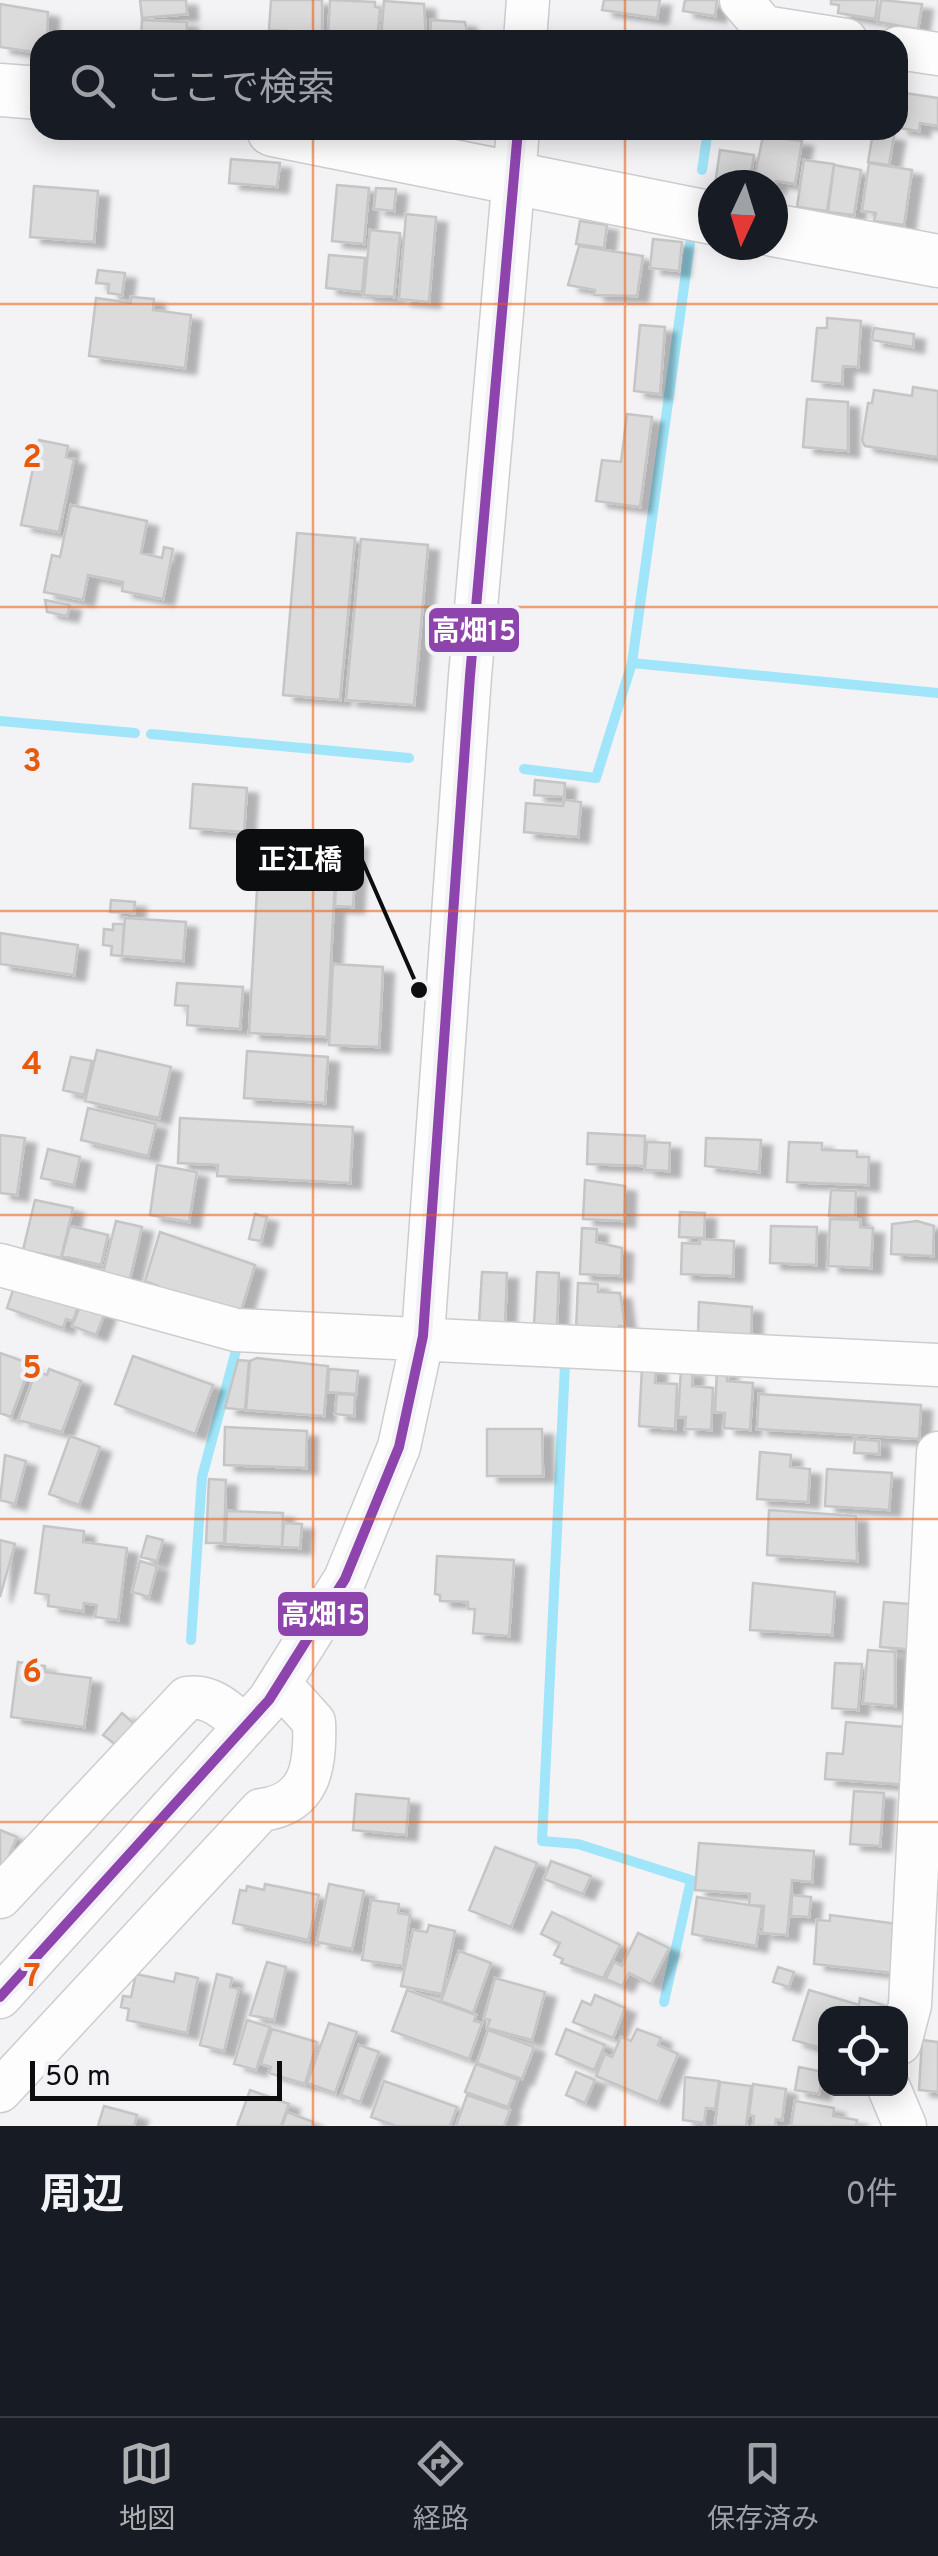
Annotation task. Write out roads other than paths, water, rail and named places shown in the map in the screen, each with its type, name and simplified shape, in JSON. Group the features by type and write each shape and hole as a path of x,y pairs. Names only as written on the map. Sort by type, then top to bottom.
{"main road":[{"path":"0,90 30,92"},
{"path":"370,140 516,155 698,213"},
{"path":"788,233 938,262"}],"street":[{"path":"526,30 528,0"},
{"path":"741,0 764,28 778,30"},
{"path":"908,50 938,54"},
{"path":"9,1987 280,1684 345,1580 375,1515 399,1447 423,1336 470,676 516,155"},
{"path":"0,1265 236,1330 423,1336 938,1365"},
{"path":"908,2013 938,1453"},
{"path":"8,2065 261,1810 286,1806 307,1784 314,1722 280,1684"},
{"path":"0,1896 188,1698 200,1696 246,1726"}],"waterway":[{"path":"702,170 706,140"},
{"path":"524,769 596,778 632,663 690,243"},
{"path":"632,663 938,693"},
{"path":"0,721 135,733"},
{"path":"151,734 409,758"},
{"path":"191,1640 202,1477 237,1347"},
{"path":"565,1365 542,1841 578,1844 691,1880 664,2002"}],"place":[{"name":"正江橋","path":"419,990"}]}
